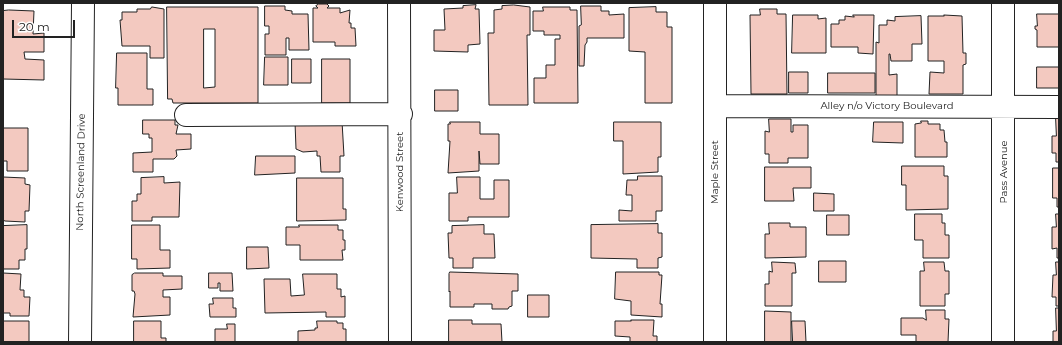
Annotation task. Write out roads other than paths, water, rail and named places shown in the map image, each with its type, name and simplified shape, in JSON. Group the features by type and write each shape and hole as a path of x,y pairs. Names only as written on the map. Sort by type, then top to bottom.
{"street":[{"name":"North Screenland Drive","path":"80,342 83,3"},
{"name":"Kenwood Street","path":"399,3 401,114 400,342"},
{"name":"Maple Street","path":"715,3 715,342"},
{"name":"Pass Avenue","path":"1003,3 1003,342"},
{"name":"Alley n/o Victory Boulevard","path":"716,106 1059,107"},
{"path":"186,115 401,114"}]}
